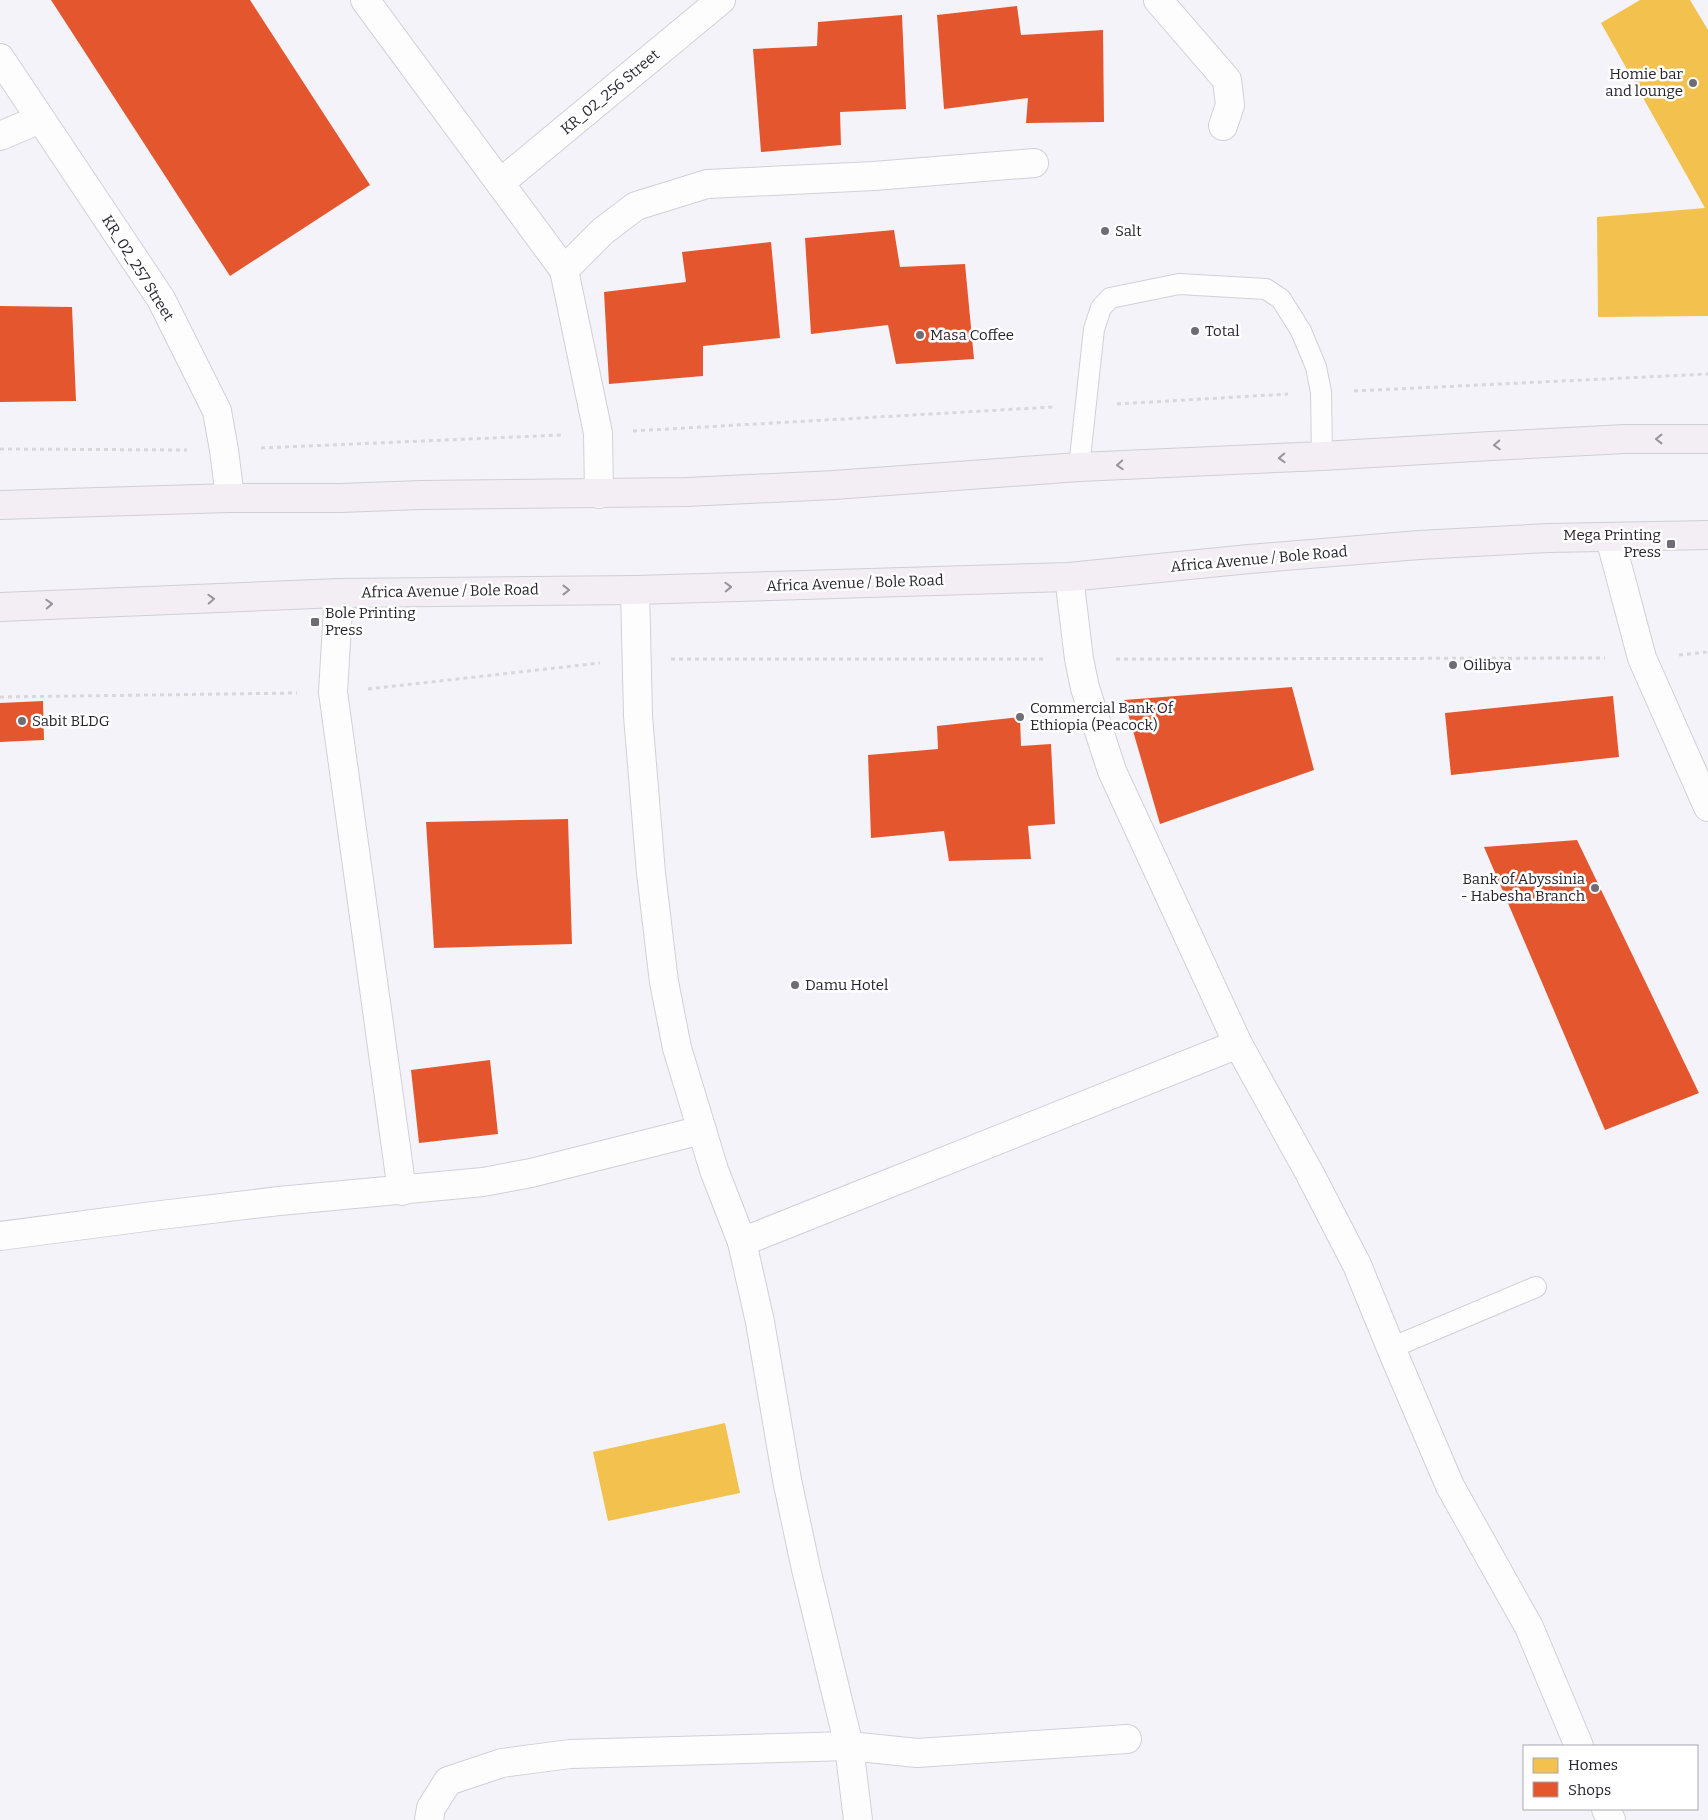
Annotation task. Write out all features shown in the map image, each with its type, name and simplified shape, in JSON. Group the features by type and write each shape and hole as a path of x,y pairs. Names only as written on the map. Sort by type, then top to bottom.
{"main road":[{"path":"0,505 230,498 697,492 834,485 1079,467 1616,440 1708,439"},
{"name":"Africa Avenue / Bole Road","path":"0,607 339,593 635,590 904,581 1069,578 1249,559 1419,545 1549,538 1708,535"}],"street":[{"path":"365,0 564,270 598,433 599,494"},
{"name":"KR_02_256 Street","path":"500,183 721,0"},
{"path":"1158,0 1227,80 1230,105 1223,126"},
{"name":"KR_02_257 Street","path":"0,58 161,299 217,411 230,498"},
{"path":"0,136 40,119"},
{"path":"564,270 603,231 636,206 707,184 874,176 1034,163"},
{"path":"1610,538 1642,658 1708,807"},
{"path":"1069,578 1079,659 1085,688 1112,771 1238,1044 1310,1174 1357,1265 1450,1486 1529,1627 1579,1745"},
{"path":"635,590 638,716 649,854 664,982 677,1048 714,1170 742,1242 760,1322 791,1498 806,1569 849,1746 858,1820"},
{"path":"339,593 333,692 402,1191"},
{"path":"742,1242 1238,1044"},
{"path":"0,1236 269,1202 483,1182 531,1173 702,1130"},
{"path":"429,1820 431,1808 448,1781 502,1763 570,1754 849,1746 917,1753 1128,1739"}],"lane":[{"path":"1079,467 1094,329 1101,308 1110,298 1179,284 1266,289 1281,299 1301,330 1316,367 1321,392 1322,456"},
{"path":"1391,1348 1536,1287"}],"path":[{"path":"0,449 224,450 598,433 1321,392 1708,374"},
{"path":"0,697 333,692 637,660 1642,658 1708,652"}],"building: Homes":[{"path":"1640,0 1690,0 1708,30 1708,316 1598,317 1597,217 1705,208 1601,23"},
{"path":"725,1423 740,1493 608,1521 593,1452"}],"building: Shops":[{"path":"51,0 250,0 370,185 230,276"},
{"path":"1017,6 1021,35 1103,30 1104,122 1026,123 1028,98 944,109 937,15"},
{"path":"902,15 906,109 840,112 841,145 761,152 753,49 817,46 818,22"},
{"path":"894,230 900,267 965,264 974,359 896,364 888,325 811,334 805,238"},
{"path":"771,242 780,338 703,346 703,376 609,384 604,292 686,282 682,252"},
{"path":"0,306 72,307 76,401 0,402"},
{"path":"1292,687 1314,770 1160,824 1124,700"},
{"path":"1613,696 1619,757 1451,775 1445,713"},
{"name":"Sabit BLDG","path":"43,701 44,740 0,742 0,703"},
{"path":"1020,717 1021,746 1051,744 1055,824 1028,826 1031,859 949,861 944,831 871,838 868,755 938,749 937,726"},
{"path":"568,819 572,944 434,948 426,822"},
{"path":"1577,840 1699,1093 1605,1130 1484,847"},
{"path":"490,1060 498,1134 419,1143 411,1070"}],"place":[{"name":"Homie bar and lounge","path":"1693,83"},
{"name":"Salt","path":"1105,231"},
{"name":"Total","path":"1195,331"},
{"name":"Masa Coffee","path":"920,335"},
{"name":"Mega Printing Press","path":"1671,544"},
{"name":"Bole Printing Press","path":"315,622"},
{"name":"Oilibya","path":"1453,665"},
{"name":"Commercial Bank Of Ethiopia (Peacock)","path":"1020,717"},
{"name":"Sabit BLDG","path":"22,721"},
{"name":"Bank of Abyssinia - Habesha Branch","path":"1595,888"},
{"name":"Damu Hotel","path":"795,985"}]}
